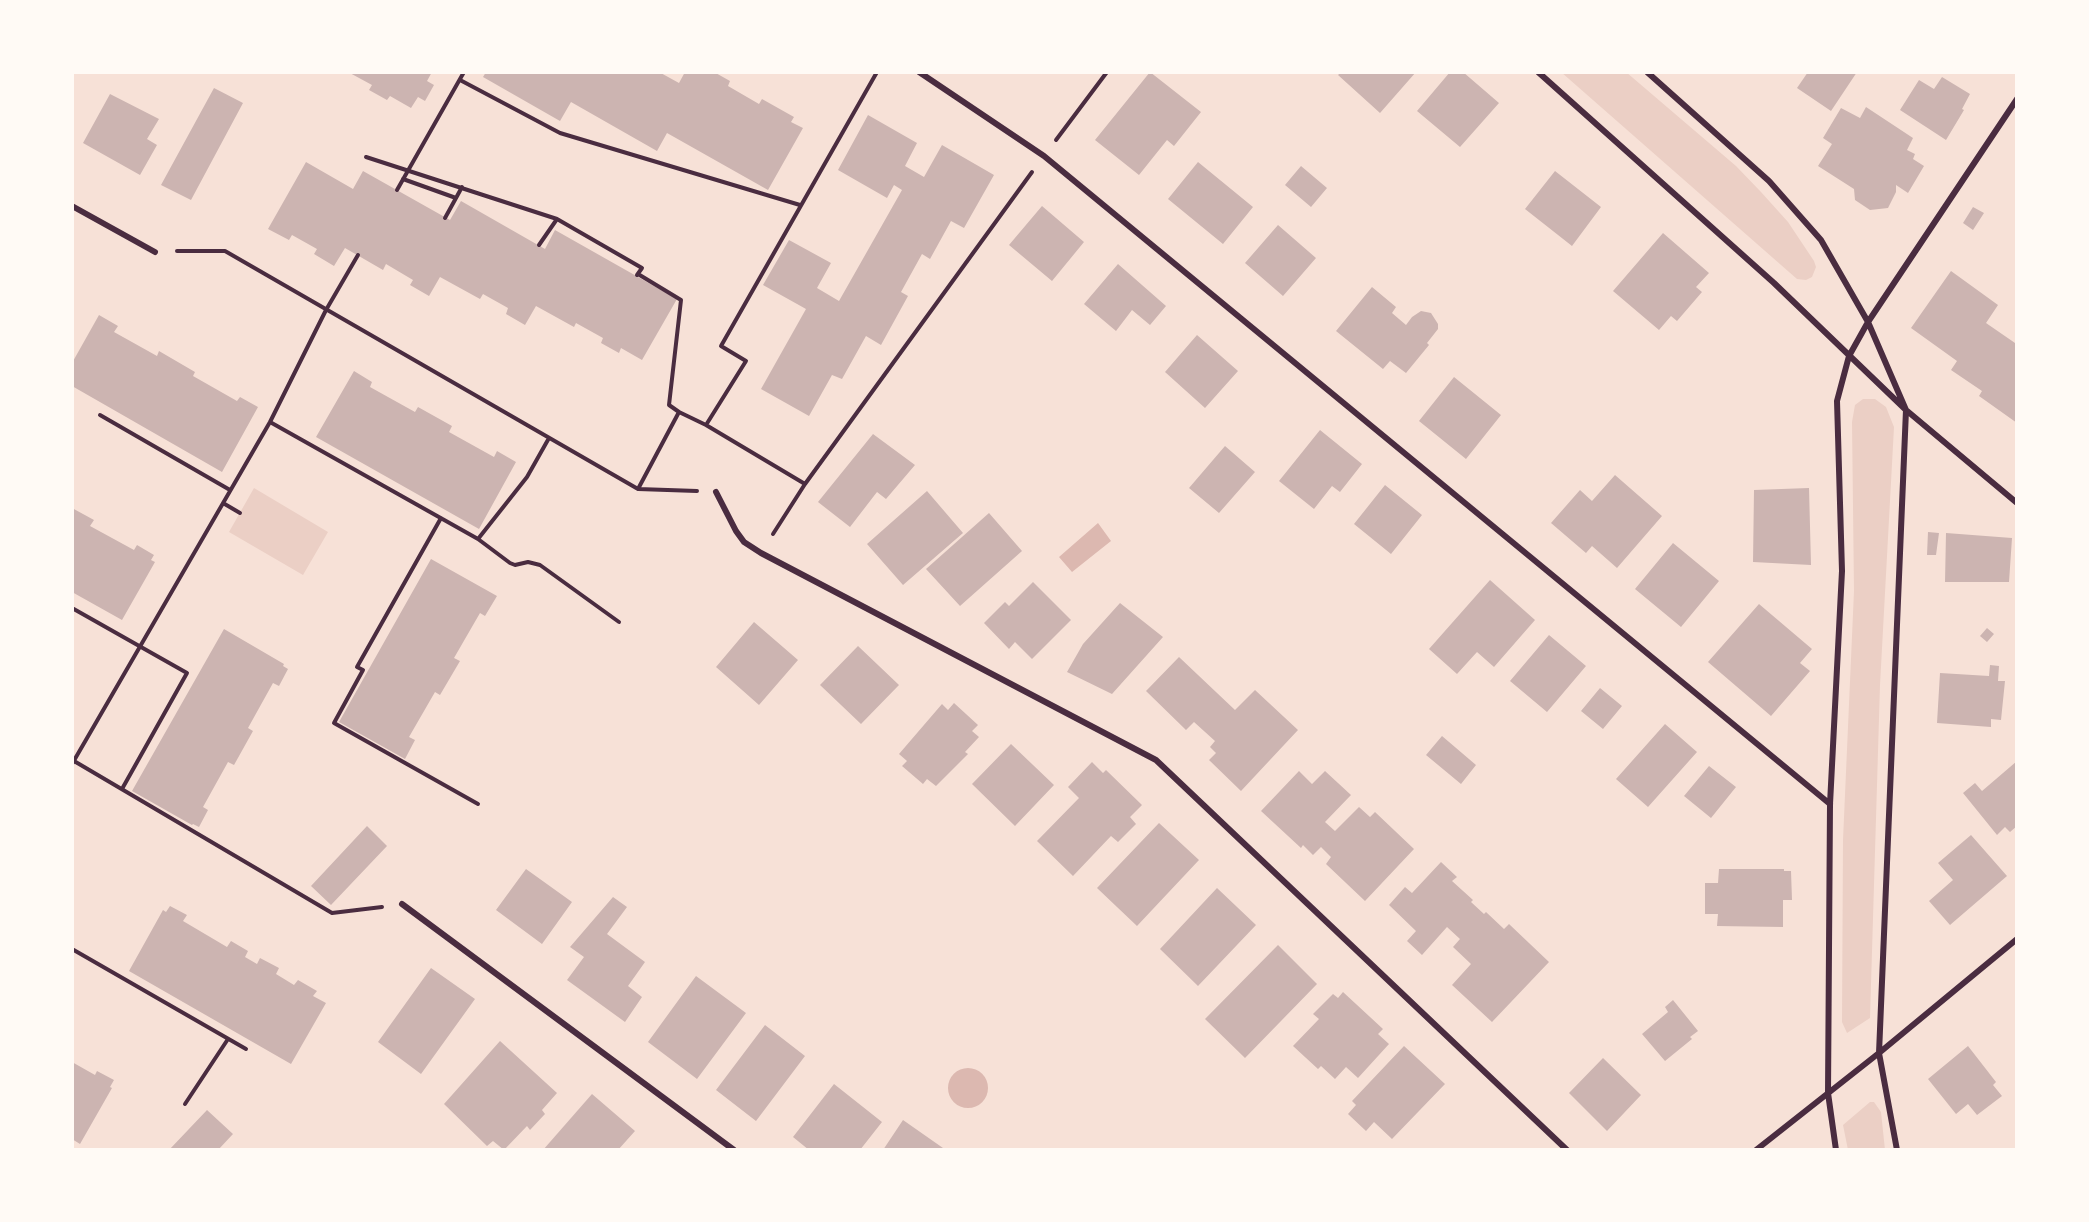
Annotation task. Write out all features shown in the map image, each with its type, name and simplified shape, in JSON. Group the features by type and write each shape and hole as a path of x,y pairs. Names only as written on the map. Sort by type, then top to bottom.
{"street":[{"path":"919,72 1044,156 1830,804"},
{"path":"1538,72 1774,283 1906,410 2017,503"},
{"path":"1647,72 1769,181 1821,240 1868,322 1906,410 1879,1053 1897,1150"},
{"path":"1836,1150 1828,1093 1830,804 1842,571 1837,401 1849,356 1868,322 2017,99"},
{"path":"72,206 155,252"},
{"path":"716,492 744,542 1155,760 1567,1150"},
{"path":"402,904 734,1150"},
{"path":"1756,1150 1879,1053 2017,939"}],"path":[{"path":"397,190 464,72"},
{"path":"706,425 747,361 721,346 877,72"},
{"path":"761,552 805,484 1107,72"},
{"path":"460,80 560,133 800,205"},
{"path":"366,157 557,219 642,267 637,275 681,300 669,405 805,484"},
{"path":"403,179 456,198"},
{"path":"445,218 462,187"},
{"path":"538,245 557,219"},
{"path":"155,252 225,251 638,489 716,492"},
{"path":"358,255 326,310 270,422 73,763 122,789 332,913 402,904"},
{"path":"638,489 679,412"},
{"path":"100,415 230,490"},
{"path":"270,422 478,538 510,563 515,565 528,562 540,565 619,621"},
{"path":"478,538 527,477 549,438"},
{"path":"223,503 240,513"},
{"path":"441,518 357,667 363,670 334,723 478,804"},
{"path":"72,608 188,673 122,789"},
{"path":"72,949 246,1049"},
{"path":"185,1104 228,1039"}],"shaded area":[{"path":"1561,72 1626,72 1736,166 1761,192 1788,222 1814,261 1816,267 1812,277 1806,280 1797,279"},
{"path":"1863,399 1875,399 1886,407 1894,427 1880,685 1870,1018 1847,1033 1842,1022 1843,840 1854,591 1852,422 1855,405"},
{"path":"254,488 328,532 303,575 229,532"},
{"path":"1098,523 1111,541 1072,572 1059,557"},
{"path":"968,1068 982,1074 988,1088 982,1102 968,1108 954,1102 948,1088 954,1074"},
{"path":"1870,1102 1874,1102 1881,1112 1885,1150 1848,1150 1843,1125"}],"building":[{"path":"348,72 432,72 427,81 434,85 425,101 418,97 411,108 390,96 387,100 369,90 372,85"},
{"path":"486,72 659,72 679,83 685,72 714,72 730,81 728,86 759,104 762,99 794,117 791,122 803,128 768,190 667,133 657,151 571,102 560,121 483,77"},
{"path":"1150,72 1201,112 1174,146 1167,140 1139,175 1095,140"},
{"path":"1341,72 1416,72 1380,113 1338,75"},
{"path":"1450,72 1463,72 1499,103 1460,147 1417,111"},
{"path":"1808,72 1857,72 1831,111 1797,88"},
{"path":"1942,77 1970,94 1962,109 1964,110 1946,140 1900,110 1919,80 1934,89"},
{"path":"214,88 243,103 191,200 161,185"},
{"path":"110,94 159,119 147,139 157,145 140,175 83,143"},
{"path":"1866,107 1913,138 1907,150 1915,154 1913,159 1924,166 1908,193 1896,185 1896,192 1888,208 1870,210 1855,200 1854,189 1818,166 1832,144 1823,138 1841,108 1860,118"},
{"path":"868,115 917,143 905,166 924,177 942,145 994,175 964,228 951,221 930,259 922,254 901,292 908,296 881,345 866,336 842,379 832,375 809,416 761,389 806,309 763,285 789,240 831,263 817,288 839,301 902,190 894,185 887,198 838,170"},
{"path":"306,162 353,189 363,171 450,220 461,201 545,249 555,230 677,299 642,360 621,348 619,353 601,343 603,338 576,323 574,327 536,306 525,325 506,314 508,308 483,294 480,299 440,277 429,296 410,285 413,280 386,264 383,270 345,248 334,266 314,254 317,249 292,235 289,240 268,229"},
{"path":"1198,162 1253,207 1223,244 1168,199"},
{"path":"1301,166 1327,188 1311,207 1285,185"},
{"path":"1555,171 1601,207 1572,246 1525,209"},
{"path":"1042,206 1084,242 1052,281 1009,245"},
{"path":"1973,207 1984,213 1973,230 1963,223"},
{"path":"1278,225 1316,258 1283,296 1245,263"},
{"path":"1663,233 1709,273 1696,287 1702,292 1677,321 1671,316 1659,330 1613,291"},
{"path":"1118,264 1166,306 1150,325 1132,310 1116,331 1084,304"},
{"path":"1951,271 1998,305 1986,323 2015,343 2017,341 2017,423 1979,396 1982,391 1951,370 1957,361 1911,328"},
{"path":"1372,287 1396,307 1392,313 1406,325 1421,311 1431,313 1438,324 1438,329 1427,343 1429,345 1406,373 1390,361 1383,369 1336,331"},
{"path":"99,315 118,326 114,332 157,356 159,351 195,372 193,376 237,401 240,397 258,407 222,472 72,386 72,363"},
{"path":"1197,335 1238,371 1205,408 1165,372"},
{"path":"354,371 372,382 370,387 415,412 418,407 452,426 449,432 494,457 497,451 516,462 479,529 316,437"},
{"path":"1454,377 1501,415 1466,459 1419,421"},
{"path":"1320,430 1362,464 1340,492 1332,486 1314,509 1279,481"},
{"path":"873,434 915,465 886,499 877,492 850,527 818,502"},
{"path":"1225,446 1255,472 1219,513 1189,488"},
{"path":"1615,475 1662,516 1617,568 1592,546 1586,553 1551,523 1580,490 1592,501"},
{"path":"1385,485 1422,515 1391,554 1354,524"},
{"path":"1809,488 1811,565 1753,562 1754,490"},
{"path":"927,491 963,533 903,585 867,544"},
{"path":"72,508 94,520 90,526 134,550 137,545 154,555 151,560 155,562 122,620 72,592"},
{"path":"989,513 1022,551 960,606 926,569"},
{"path":"1928,532 1939,533 1936,555 1927,555"},
{"path":"1946,533 2012,538 2009,582 1945,582"},
{"path":"1673,543 1719,581 1681,627 1635,589"},
{"path":"431,559 497,596 485,616 480,613 454,658 460,661 440,695 435,692 409,737 415,740 405,759 339,722"},
{"path":"1490,580 1535,620 1494,667 1477,652 1457,674 1429,649"},
{"path":"1033,582 1071,620 1032,659 1015,642 1009,649 984,623 1005,602 1009,606"},
{"path":"1120,603 1163,637 1112,694 1067,672 1083,644"},
{"path":"1759,604 1812,649 1800,663 1810,671 1771,716 1708,662"},
{"path":"754,622 798,660 759,705 716,667"},
{"path":"1987,628 1994,634 1987,642 1980,636"},
{"path":"224,629 284,664 283,666 288,669 279,686 273,683 248,728 253,731 234,765 228,762 203,807 208,810 199,827 132,791"},
{"path":"1549,635 1586,666 1547,712 1510,681"},
{"path":"858,646 899,685 861,724 820,685"},
{"path":"1179,657 1235,710 1255,690 1298,730 1241,791 1209,760 1216,753 1210,747 1215,741 1194,722 1186,730 1146,691"},
{"path":"1990,665 1999,666 1998,681 2005,681 2001,720 1991,719 1991,727 1937,723 1940,673 1989,676"},
{"path":"1600,688 1622,706 1603,729 1581,711"},
{"path":"954,703 978,725 972,731 979,737 965,752 968,754 936,786 927,779 923,784 902,766 907,761 899,754 942,704 948,710"},
{"path":"1665,724 1697,752 1648,807 1616,779"},
{"path":"1442,736 1476,765 1461,784 1426,755"},
{"path":"1011,744 1054,785 1015,826 972,784"},
{"path":"2017,761 2017,826 2010,832 2005,827 1997,835 1963,793 1975,783 1982,791"},
{"path":"1092,762 1103,773 1106,770 1142,805 1130,817 1136,824 1118,842 1111,836 1073,876 1037,841 1079,798 1068,787"},
{"path":"1709,766 1736,787 1711,818 1684,796"},
{"path":"1299,771 1312,784 1325,771 1351,795 1325,822 1335,831 1359,807 1370,817 1375,812 1414,849 1365,901 1326,864 1331,857 1321,847 1313,855 1303,845 1301,848 1261,811"},
{"path":"1159,823 1199,860 1137,926 1097,888"},
{"path":"367,826 387,846 331,905 311,886"},
{"path":"1971,835 2007,876 1950,925 1929,901 1953,880 1938,863"},
{"path":"1441,862 1457,877 1452,881 1473,900 1471,902 1504,929 1509,924 1549,962 1492,1022 1452,985 1471,964 1453,947 1460,939 1447,927 1422,955 1407,941 1416,931 1389,905 1405,887 1412,893"},
{"path":"526,869 572,902 542,944 496,910"},
{"path":"1719,869 1784,869 1784,871 1791,871 1792,900 1783,900 1783,927 1717,926 1718,914 1705,914 1705,883 1718,883"},
{"path":"1217,888 1256,925 1198,986 1160,949"},
{"path":"613,897 627,907 607,934 645,962 628,986 642,997 625,1022 567,980 584,957 570,947"},
{"path":"170,906 187,915 183,921 227,947 231,941 248,951 245,957 257,964 260,958 279,968 276,974 294,985 298,980 317,991 313,996 326,1003 291,1064 129,971 163,910 166,912"},
{"path":"1278,945 1317,984 1245,1058 1205,1019"},
{"path":"431,968 475,999 421,1074 378,1042"},
{"path":"696,976 746,1013 697,1079 648,1042"},
{"path":"1343,992 1383,1029 1378,1034 1389,1044 1358,1078 1346,1067 1335,1079 1321,1066 1318,1069 1293,1046 1319,1019 1313,1014 1333,994 1338,998"},
{"path":"1673,1000 1698,1031 1690,1037 1692,1039 1665,1061 1642,1034 1668,1012 1665,1007"},
{"path":"765,1025 805,1056 756,1121 716,1090"},
{"path":"500,1041 557,1093 542,1110 545,1114 530,1130 527,1126 504,1150 493,1141 487,1146 444,1104"},
{"path":"1404,1046 1445,1084 1392,1139 1374,1122 1366,1131 1348,1114 1356,1105 1352,1101"},
{"path":"1968,1046 1996,1082 1993,1085 2002,1096 1977,1115 1968,1104 1956,1114 1928,1079"},
{"path":"1603,1058 1641,1095 1607,1131 1569,1093"},
{"path":"72,1062 95,1075 97,1071 114,1080 110,1087 112,1088 80,1144 72,1139"},
{"path":"834,1084 882,1122 860,1150 809,1150 793,1137"},
{"path":"592,1094 635,1131 618,1150 543,1150"},
{"path":"207,1110 233,1134 218,1150 169,1150"},
{"path":"903,1120 943,1148 941,1150 883,1150"}]}
